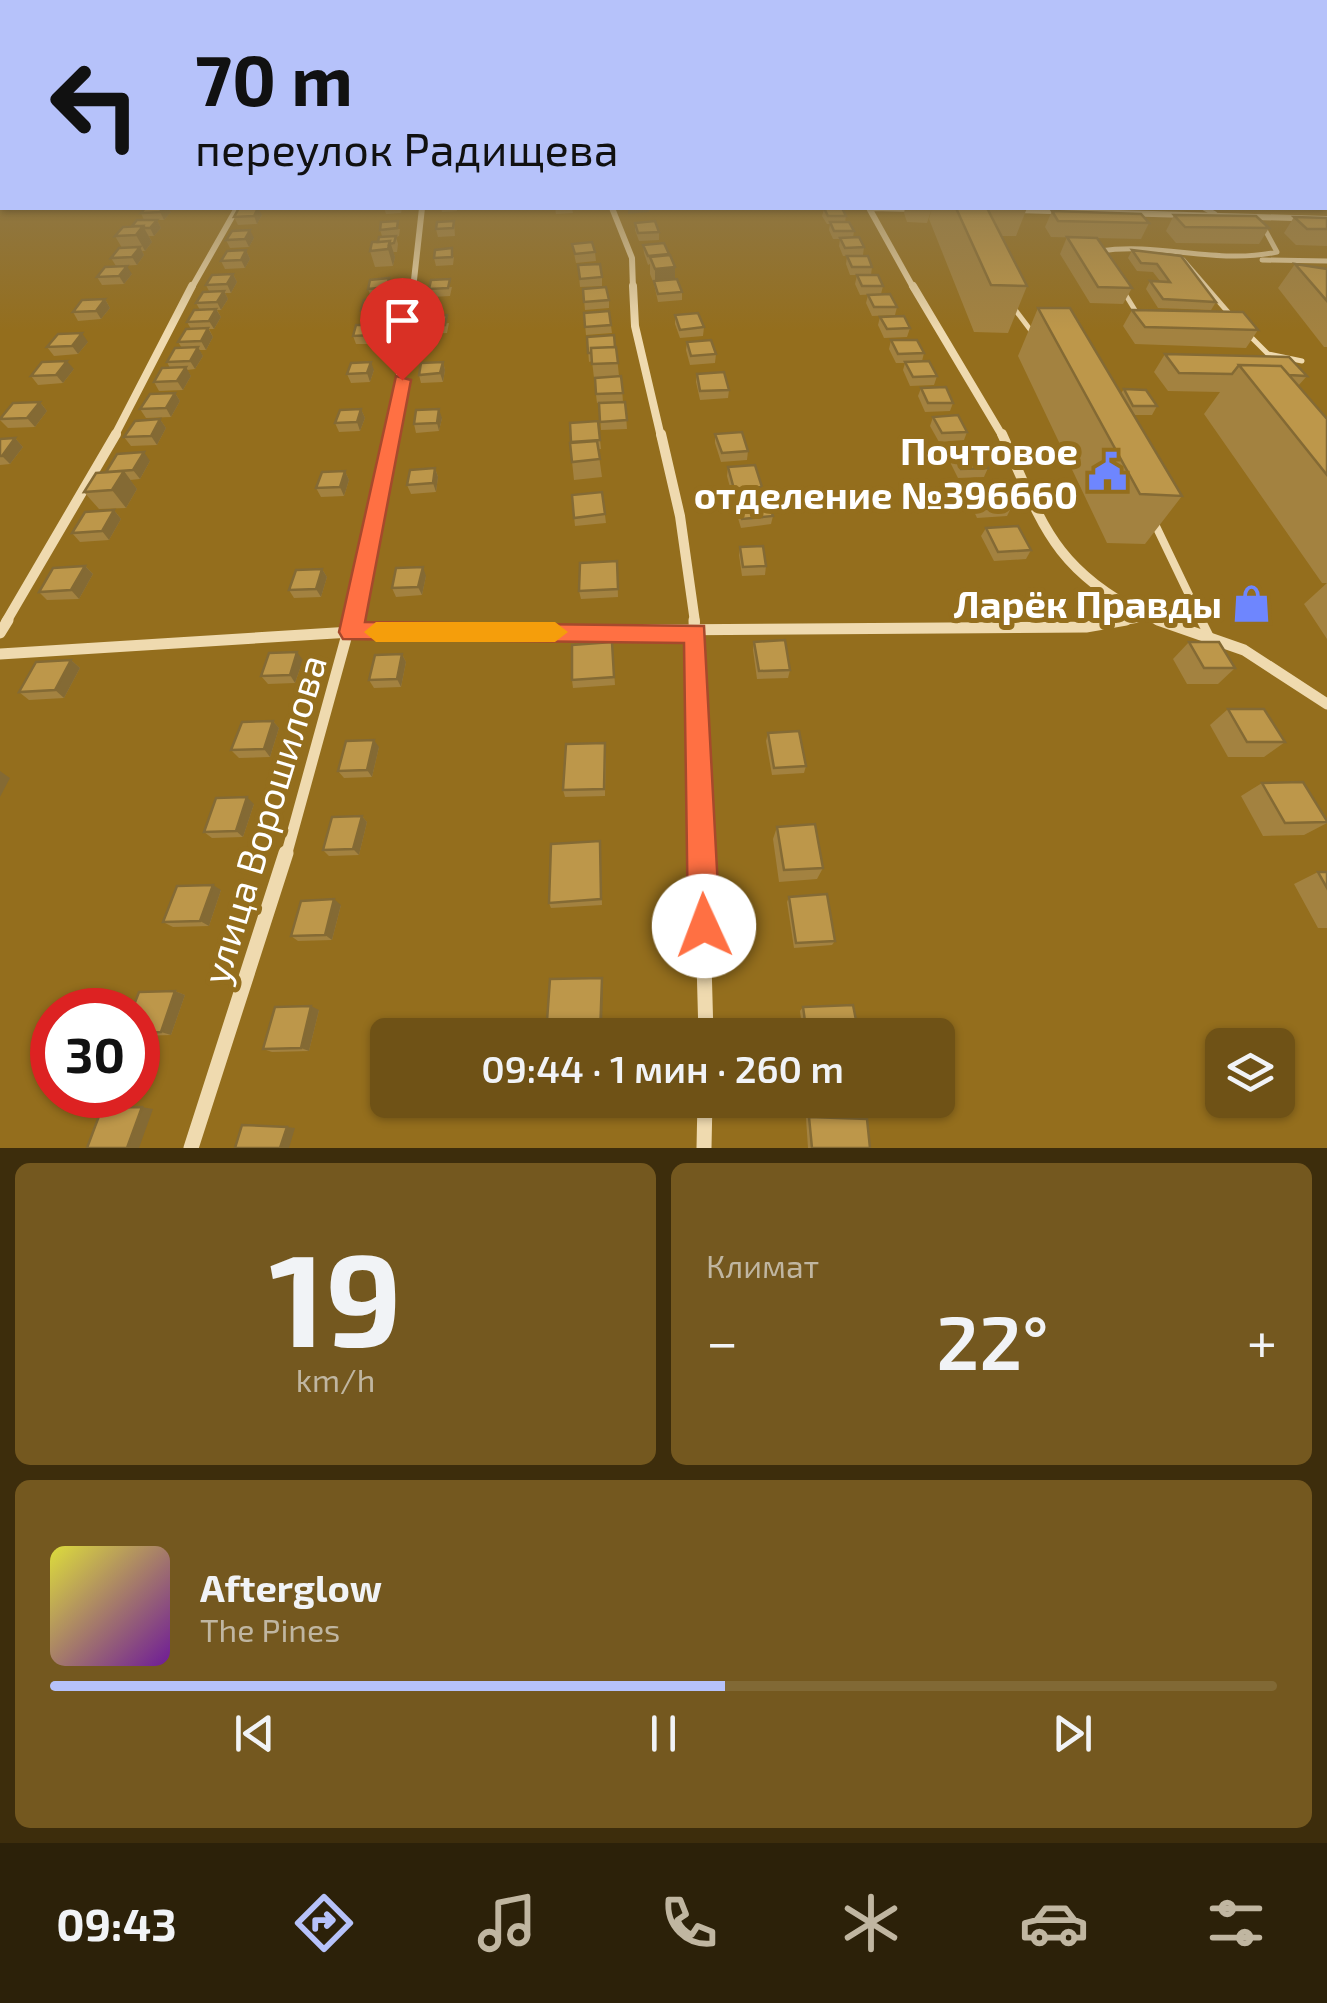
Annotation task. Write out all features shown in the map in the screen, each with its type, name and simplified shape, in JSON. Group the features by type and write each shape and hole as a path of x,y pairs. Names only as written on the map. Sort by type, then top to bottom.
{"street":[{"path":"0,634 134,401 228,224"},
{"name":"улица Ворошилова","path":"191,1148 276,892 351,632 402,380 420,224"},
{"path":"618,224 632,258 635,326 680,516 696,633 706,1018"},
{"path":"879,224 940,335 992,410 1041,521 1070,566 1099,591 1147,616 1209,636 1274,667 1327,704"},
{"path":"0,654 351,632 696,633 1086,626 1147,616"},
{"path":"704,1148 705,1118"}],"lane":[{"path":"1252,260 1277,252 1262,224"},
{"path":"1102,256 1099,250 1327,262"},
{"path":"1174,252 1268,354 1302,361"},
{"path":"1114,278 1138,314 1148,321"},
{"path":"1007,295 1016,312 1044,342"},
{"path":"1220,324 1238,325"},
{"path":"1149,512 1209,636"}],"building":[{"path":"381,224 398,224 397,228 380,230"},
{"path":"437,224 454,224 453,228 436,229"},
{"path":"635,224 656,224 659,232 638,233"},
{"path":"831,224 850,224 854,231 834,231"},
{"path":"963,224 995,224 1027,286 991,285"},
{"path":"1182,224 1264,224 1269,228 1185,227"},
{"path":"1301,224 1327,224 1327,229 1307,229"},
{"path":"143,226 136,235 115,236 123,227"},
{"path":"250,230 245,239 226,240 232,231"},
{"path":"396,236 394,243 378,242 379,237"},
{"path":"859,237 864,247 845,248 840,238"},
{"path":"1067,237 1097,238 1132,288 1098,287"},
{"path":"390,241 388,249 370,251 372,242"},
{"path":"592,242 595,252 575,254 572,244"},
{"path":"664,243 669,254 648,256 643,245"},
{"path":"140,247 132,257 111,258 119,248"},
{"path":"452,248 452,257 434,258 435,250"},
{"path":"246,250 241,260 221,261 227,251"},
{"path":"1132,250 1181,256 1216,302 1163,299 1150,281 1170,282 1157,264 1141,263"},
{"path":"670,255 675,267 655,269 650,257"},
{"path":"847,256 868,256 872,267 852,267"},
{"path":"600,264 602,277 580,279 578,265"},
{"path":"1295,264 1327,269 1327,301"},
{"path":"127,266 119,276 97,277 105,267"},
{"path":"233,274 227,284 206,285 212,275"},
{"path":"857,275 878,275 883,286 862,286"},
{"path":"389,278 387,287 368,289 370,280"},
{"path":"450,279 448,288 429,289 431,280"},
{"path":"677,279 682,292 658,294 654,281"},
{"path":"606,287 609,300 584,302 583,289"},
{"path":"224,291 217,302 196,303 203,292"},
{"path":"890,294 897,307 874,307 868,295"},
{"path":"383,298 381,308 361,310 364,300"},
{"path":"105,299 96,311 73,312 82,300"},
{"path":"1038,308 1070,308 1182,496 1140,494"},
{"path":"216,309 209,321 187,322 194,310"},
{"path":"1132,310 1243,312 1258,330 1145,327"},
{"path":"609,311 611,325 585,327 584,313"},
{"path":"698,313 704,327 680,330 675,315"},
{"path":"447,315 445,325 425,326 427,316"},
{"path":"904,316 910,328 887,329 880,317"},
{"path":"356,325 376,325 373,335 353,336"},
{"path":"208,328 201,341 178,342 186,329"},
{"path":"82,333 72,346 47,347 58,334"},
{"path":"614,335 615,347 591,348 588,353 587,337"},
{"path":"711,340 716,354 691,356 687,342"},
{"path":"891,340 917,340 924,353 898,354"},
{"path":"198,347 190,361 167,362 175,348"},
{"path":"616,347 618,363 592,364 591,348"},
{"path":"1165,354 1289,357 1307,376 1289,375 1281,366 1239,365 1232,374 1179,373"},
{"path":"67,361 56,375 31,376 42,362"},
{"path":"929,361 937,376 913,377 905,362"},
{"path":"371,362 367,373 347,374 351,363"},
{"path":"443,362 440,373 419,375 421,363"},
{"path":"1239,365 1281,366 1327,419 1327,475"},
{"path":"186,367 177,381 154,382 162,368"},
{"path":"724,372 729,390 700,391 697,374"},
{"path":"621,376 623,393 596,394 595,378"},
{"path":"946,387 953,403 928,403 921,388"},
{"path":"1124,389 1146,390 1157,406 1133,406"},
{"path":"175,393 166,408 140,409 150,394"},
{"path":"40,402 27,418 0,419 13,403"},
{"path":"625,402 627,420 600,422 599,403"},
{"path":"361,409 357,422 335,423 340,410"},
{"path":"439,409 437,423 414,424 416,410"},
{"path":"958,415 967,432 942,433 933,417"},
{"path":"160,419 151,436 124,437 135,421"},
{"path":"598,421 600,440 571,442 570,423"},
{"path":"742,432 748,451 722,453 715,434"},
{"path":"15,438 2,456 0,456 0,439"},
{"path":"597,441 600,459 572,462 570,443"},
{"path":"979,450 988,468 961,469 952,451"},
{"path":"144,452 133,470 106,472 117,454"},
{"path":"755,465 762,487 734,489 728,467"},
{"path":"435,468 433,483 407,485 410,470"},
{"path":"124,471 112,490 84,492 96,473"},
{"path":"345,471 340,487 316,488 322,472"},
{"path":"1000,486 1011,508 981,509 970,487"},
{"path":"602,492 605,514 574,518 572,495"},
{"path":"765,493 773,516 742,519 735,496"},
{"path":"114,510 102,531 72,533 85,512"},
{"path":"1018,526 1031,550 998,552 986,528"},
{"path":"763,546 766,566 743,567 740,547"},
{"path":"617,561 618,589 579,591 580,563"},
{"path":"85,566 71,590 39,592 53,568"},
{"path":"423,567 418,587 392,588 396,568"},
{"path":"322,569 316,589 289,590 296,570"},
{"path":"785,640 790,670 759,671 754,642"},
{"path":"612,642 614,677 572,680 572,645"},
{"path":"1189,642 1219,642 1235,668 1204,668"},
{"path":"297,652 290,675 261,676 269,653"},
{"path":"402,654 397,679 369,680 375,655"},
{"path":"71,660 55,690 19,692 36,662"},
{"path":"1228,709 1264,709 1285,742 1247,742"},
{"path":"273,721 264,749 231,750 242,722"},
{"path":"799,731 806,766 774,768 768,733"},
{"path":"374,740 367,770 338,771 346,741"},
{"path":"605,743 604,789 563,790 566,744"},
{"path":"1303,782 1327,822 1285,823 1262,783"},
{"path":"247,797 236,831 204,832 216,798"},
{"path":"362,816 353,849 323,850 332,817"},
{"path":"815,824 823,868 784,870 777,827"},
{"path":"600,841 601,899 549,903 551,844"},
{"path":"1318,872 1327,872 1327,888"},
{"path":"213,885 200,921 163,922 177,886"},
{"path":"827,894 835,941 796,943 789,897"},
{"path":"334,899 325,935 291,936 301,901"},
{"path":"602,978 601,1018 547,1018 550,979"},
{"path":"160,991 175,991 160,1032"},
{"path":"853,1005 856,1018 805,1018 803,1007"},
{"path":"311,1006 301,1048 263,1049 275,1007"},
{"path":"98,1118 138,1118 127,1148 87,1148"},
{"path":"809,1118 867,1119 870,1148 812,1148"},
{"path":"242,1125 287,1127 280,1148 235,1148"}],"slow traffic":[{"path":"376,632 555,632"}],"place":[{"name":"Почтовое отделение №396660","path":"1108,472"},
{"name":"Ларёк Правды","path":"1252,603"}],"route":[{"path":"402,380 351,632 696,633 704,926"}]}
